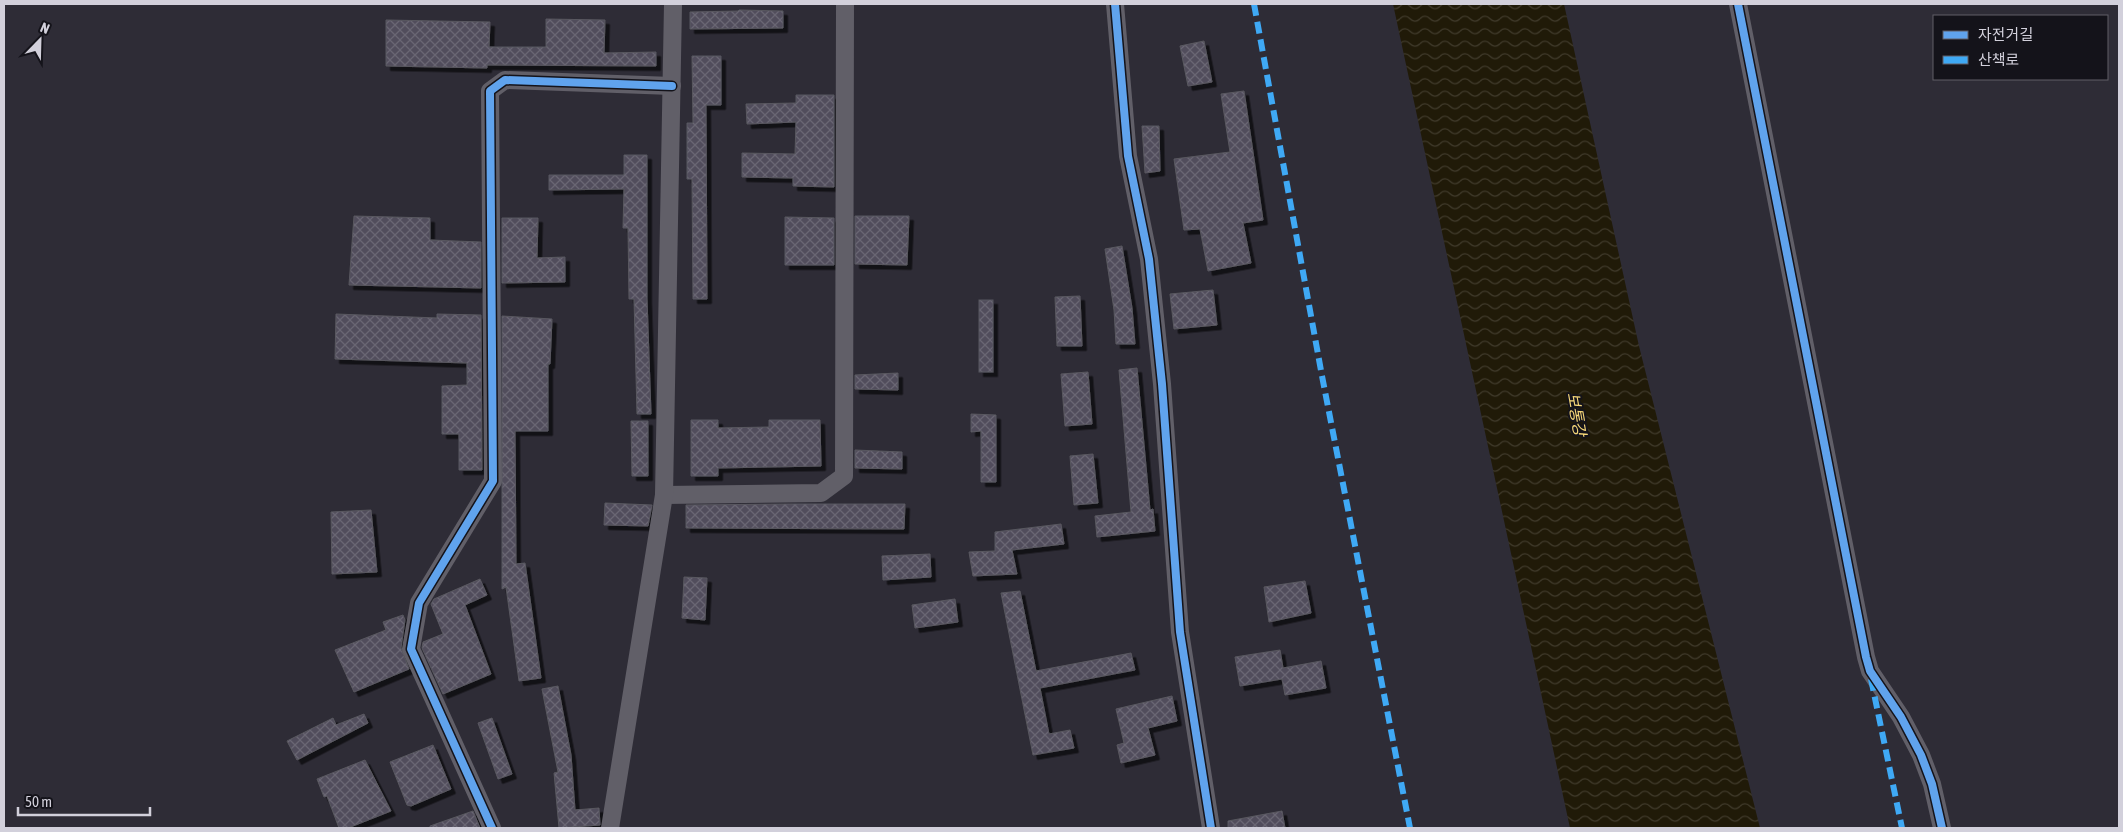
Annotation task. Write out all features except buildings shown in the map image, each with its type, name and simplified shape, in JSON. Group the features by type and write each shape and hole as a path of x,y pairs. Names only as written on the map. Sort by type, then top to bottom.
{"street":[{"path":"610,828 664,495 673,4"},
{"path":"664,495 821,493 844,476 845,4"},
{"path":"1115,4 1128,156 1149,259 1162,384 1180,632 1211,828"},
{"path":"1738,4 1866,657 1870,671 1901,717 1921,755 1932,784 1942,828"},
{"path":"492,828 411,649 419,603 493,481 490,91 505,80 672,86"}],"water":[{"name":"보통강","path":"1393,4 1564,4 1639,346 1760,828 1570,828"}],"marked path":[{"path":"1254,4 1322,376 1410,828"},
{"path":"1871,679 1902,828"}],"cycle path":[{"path":"1115,4 1128,156 1149,259 1162,384 1180,632 1211,828"},
{"path":"1738,4 1866,657 1870,671 1901,717 1921,755 1932,784 1942,828"},
{"path":"492,828 411,649 419,603 493,481 490,91 505,80 672,86"}]}
